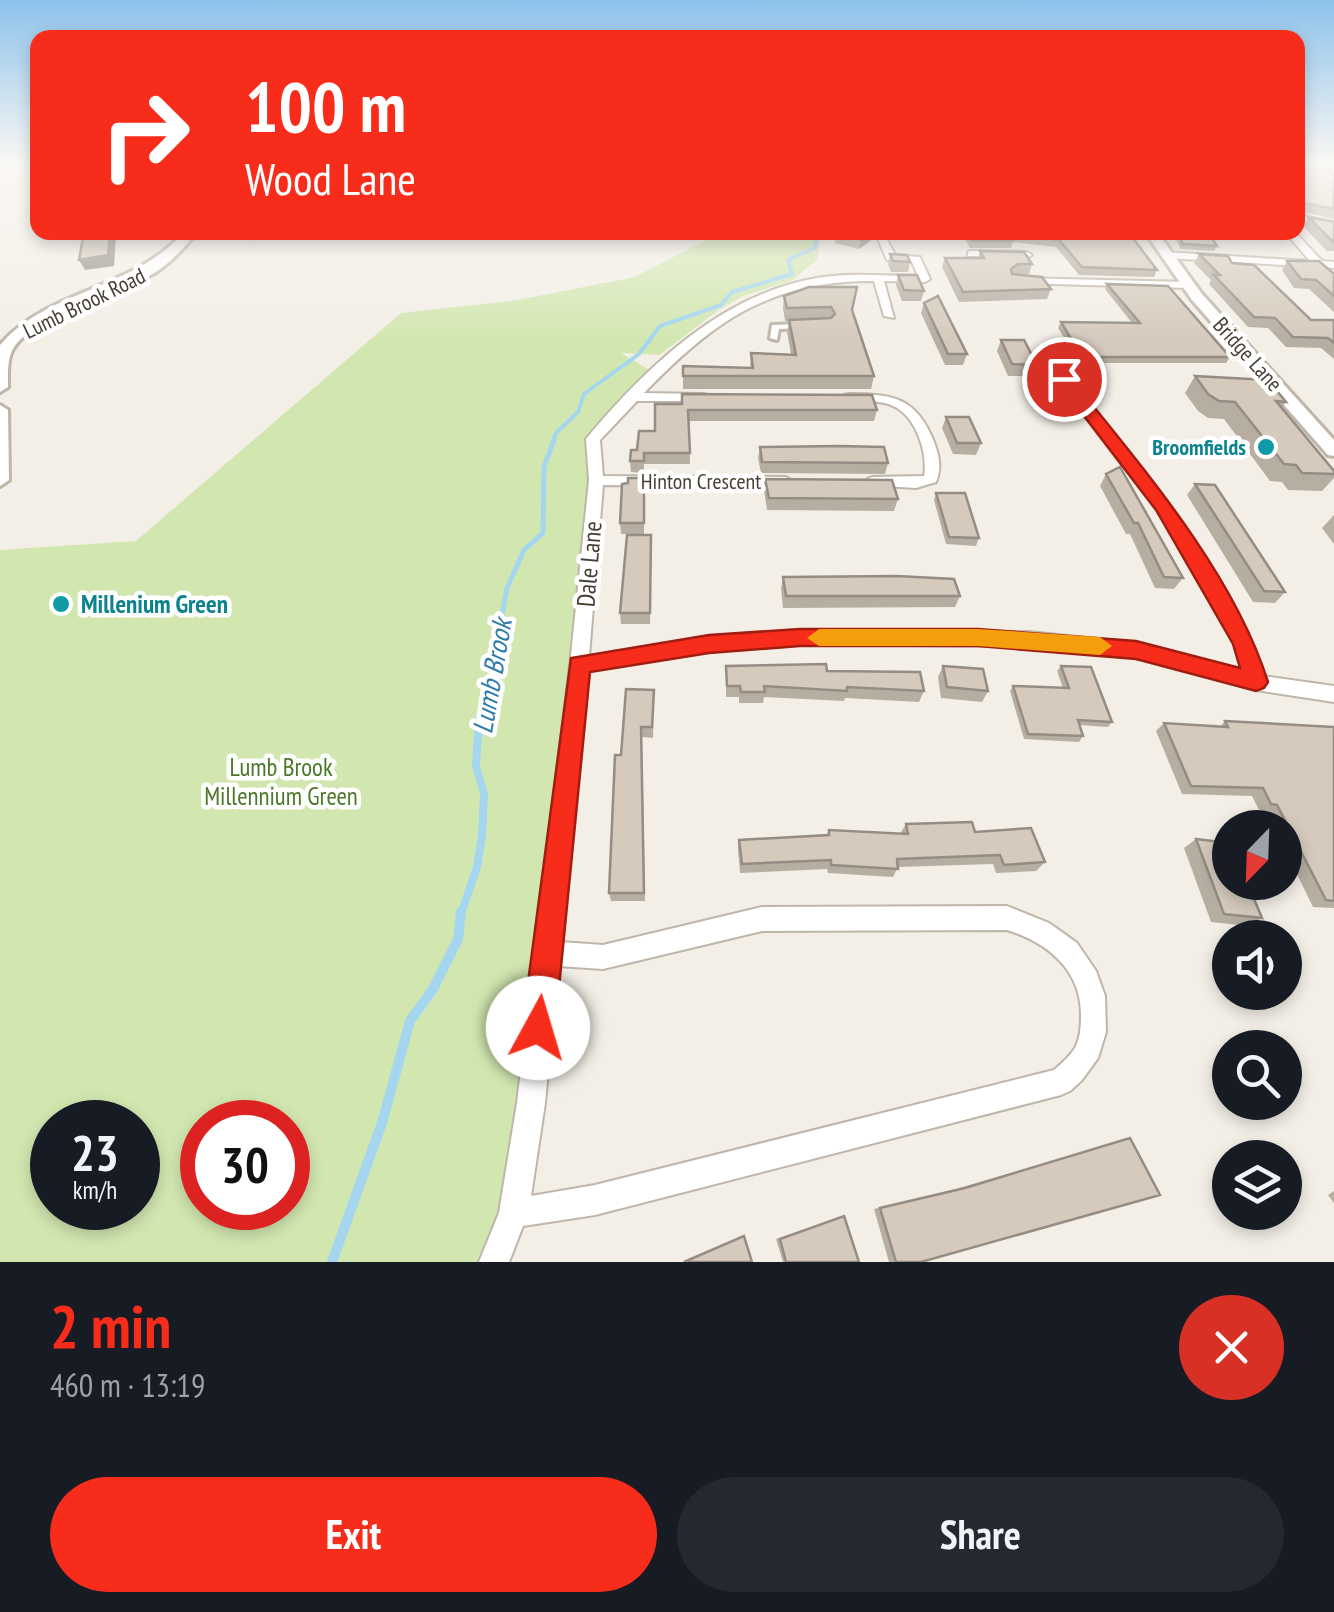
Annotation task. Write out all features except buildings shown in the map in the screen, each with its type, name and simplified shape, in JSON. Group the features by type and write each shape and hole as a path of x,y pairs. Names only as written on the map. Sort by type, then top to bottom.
{"street":[{"name":"Lumb Brook Road","path":"0,387 1,358 15,336 152,270 174,255 185,240"},
{"name":"Dale Lane","path":"494,1262 514,1214 531,1103 579,664 596,480 593,439 686,344 738,308 814,281 925,279 916,260 891,258 882,240"},
{"name":"Bridge Lane","path":"1157,240 1188,285 1334,451"},
{"path":"1296,240 1319,264"},
{"path":"971,254 1024,250 1046,282"},
{"path":"1165,255 1334,265"},
{"path":"878,278 890,316"},
{"path":"1016,280 1188,285"},
{"path":"774,338 775,328 809,326"},
{"path":"1064,379 1164,507 1244,643 1256,682"},
{"path":"634,397 726,398"},
{"path":"840,398 878,398 905,405 916,413 935,465 931,478 916,482 858,482"},
{"path":"0,410 0,480"},
{"name":"Hinton Crescent","path":"596,480 799,482"},
{"path":"579,664 709,644 800,638 978,638 1136,650 1256,682 1334,694"},
{"path":"514,1214 595,1200 1061,1082 1085,1057 1094,1030 1094,986 1059,941 1030,924 1007,918 762,920 603,957 546,953"}],"green space":[{"name":"Lumb Brook Millennium Green","path":"706,240 819,240 818,259 791,281 745,295 720,309 659,355 621,353 656,374 593,439 561,807 494,1262 0,1262 0,550 136,541 401,313 518,300 635,277"}],"waterway":[{"name":"Lumb Brook","path":"553,442 556,433 578,412 584,394 639,354 660,326 721,305 732,292 792,274 788,260 816,247 816,240"},
{"name":"Lumb Brook","path":"496,647 507,588 524,550 543,533 544,467 554,440"},
{"name":"Lumb Brook","path":"461,914 477,867 482,836 484,794 476,766 479,718 493,691 496,645"},
{"name":"Lumb Brook","path":"332,1262 382,1123 410,1021 433,989 458,939 461,912"}],"slow traffic":[{"path":"819,638 1029,639 1100,646"}],"place":[{"name":"Broomfields","path":"1266,447"},
{"name":"Millenium Green","path":"61,604"}],"route":[{"path":"538,1028 579,664 709,644 800,638 1029,639 1136,650 1256,682 1244,643 1164,507 1064,379"}]}
